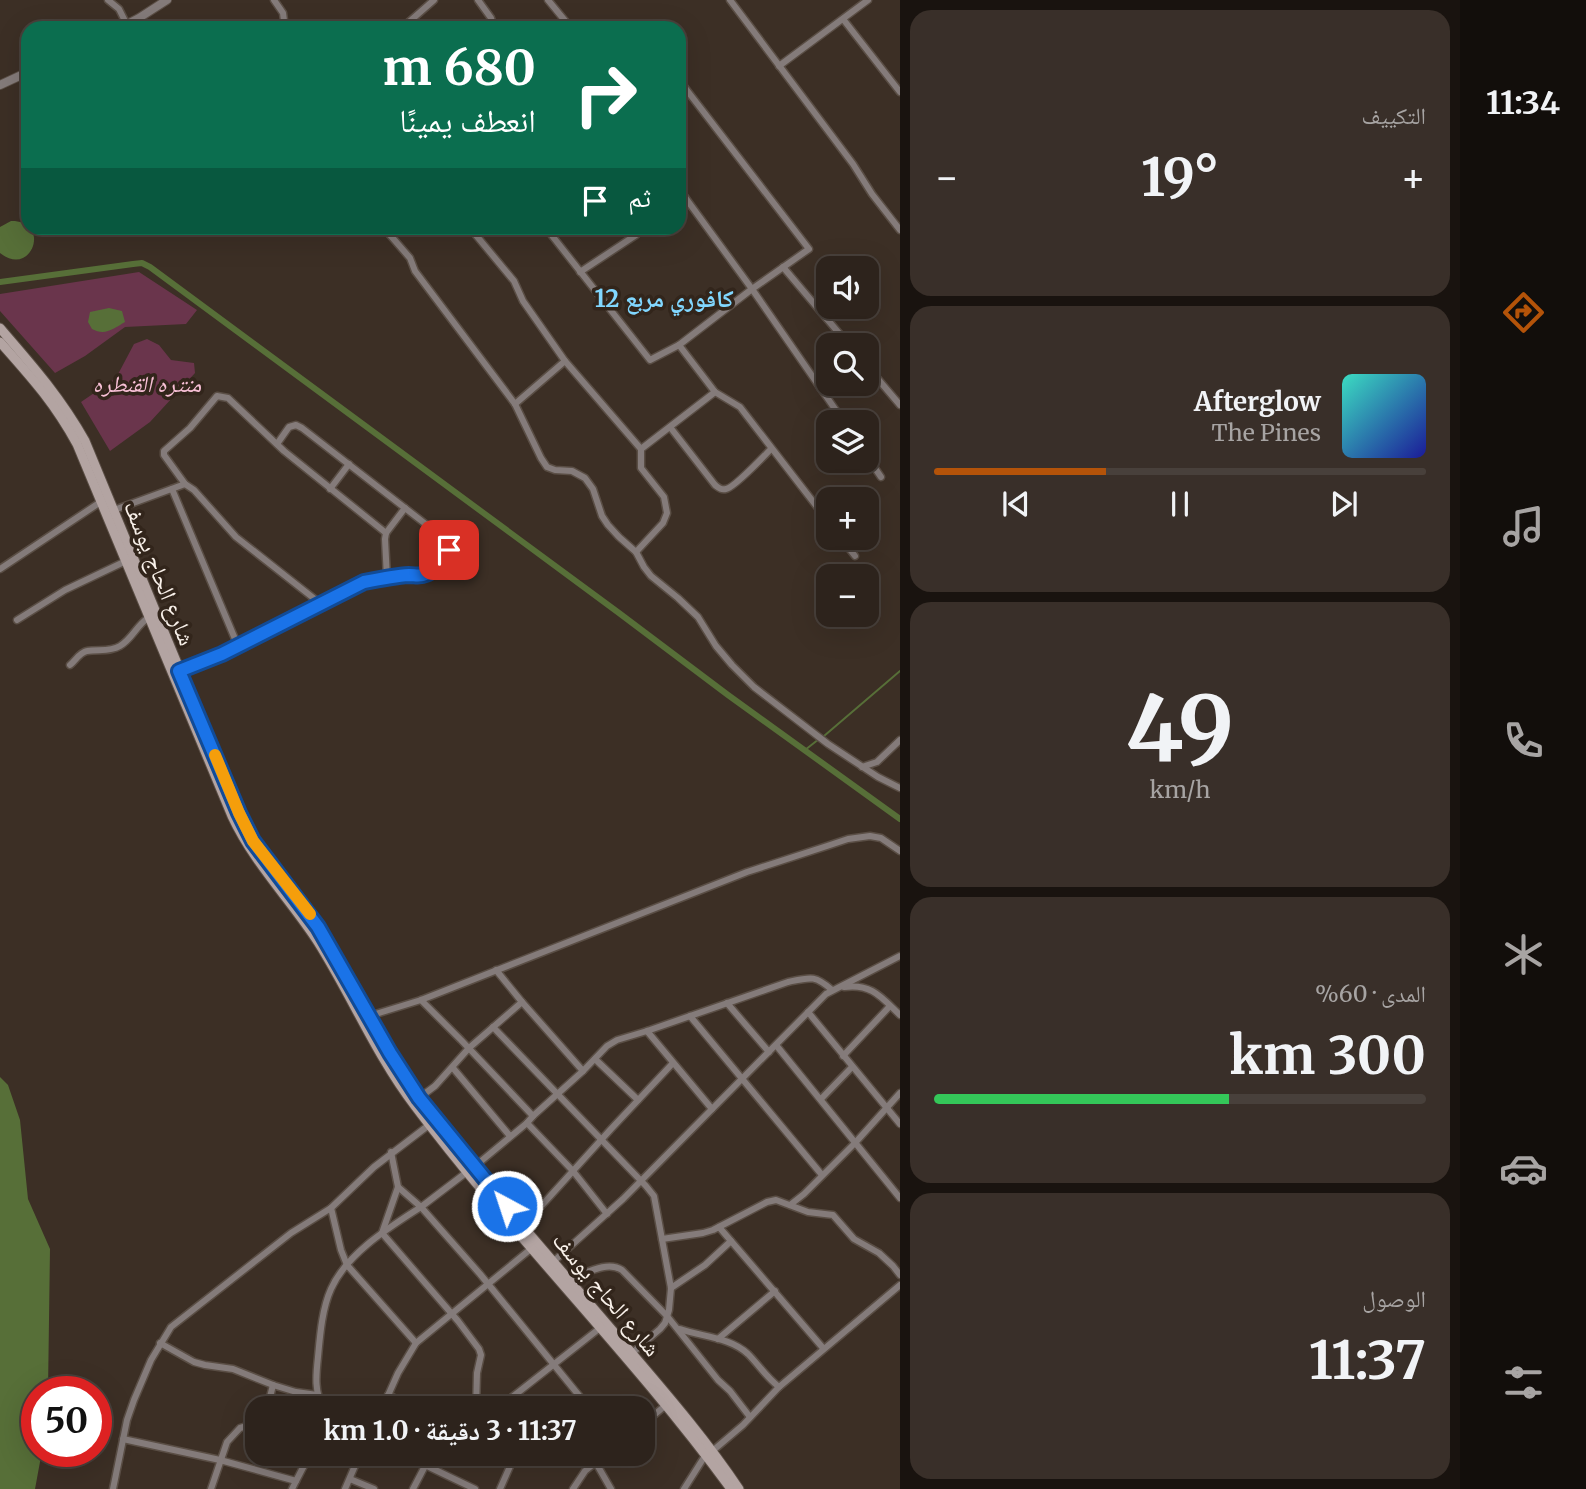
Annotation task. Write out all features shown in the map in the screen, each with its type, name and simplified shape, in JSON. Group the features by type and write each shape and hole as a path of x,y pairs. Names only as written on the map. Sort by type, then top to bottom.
{"main road":[{"name":"شارع الحاج يوسف","path":"0,328 56,394 85,441 246,828 318,927 404,1076 471,1170 532,1248 600,1328 629,1356 709,1453"},
{"name":"شارع الحاج يوسف","path":"0,342 34,379 63,418 77,443 148,618 243,838 302,918 396,1080 429,1125 524,1225 666,1405 709,1453"},
{"path":"709,1453 731,1489"},
{"path":"709,1453 739,1489"}],"street":[{"path":"108,0 119,9 122,21"},
{"path":"131,21 167,0"},
{"path":"274,0 283,13 284,21"},
{"path":"409,21 434,0"},
{"path":"478,0 492,21"},
{"path":"548,0 565,21"},
{"path":"730,0 900,230"},
{"path":"779,66 865,1"},
{"path":"843,19 900,92"},
{"path":"0,85 21,75"},
{"path":"551,235 650,360 678,345 809,249 686,89"},
{"path":"686,199 836,410"},
{"path":"390,235 410,258 415,271 515,404 547,467 572,471 585,478 593,489 608,525 636,552 651,576 692,611 724,656 754,687 862,767 900,788"},
{"path":"476,235 514,281 523,301 565,361 641,449 640,467 664,497 667,513 663,523 636,552"},
{"path":"580,272 636,235"},
{"path":"783,267 839,333"},
{"path":"678,345 715,392 740,407 816,506"},
{"path":"515,404 565,361"},
{"path":"879,380 900,405"},
{"path":"641,449 715,392"},
{"path":"321,604 230,532 194,490 185,484 164,455 164,451 190,428 217,396 228,397 277,444 386,533"},
{"path":"179,671 207,661 364,582 428,574 449,550 450,546 441,536 302,428 296,425 289,427 277,444"},
{"path":"670,427 721,489 736,484 772,449"},
{"path":"330,489 349,464"},
{"path":"878,473 881,477"},
{"path":"114,510 185,484"},
{"path":"172,489 238,646"},
{"path":"0,569 102,501"},
{"path":"387,578 384,553 386,533 405,508"},
{"path":"850,550 855,556"},
{"path":"17,620 65,590 126,561"},
{"path":"70,665 86,651 121,646 148,618"},
{"path":"862,767 877,762 900,740"},
{"path":"369,1016 421,1000 747,872 848,839 864,836 881,838 900,851"},
{"path":"554,1261 607,1214 808,1012 834,990 900,956"},
{"path":"496,970 583,1071"},
{"path":"160,1343 194,1362 233,1369 273,1385 317,1395 318,1352 326,1301 347,1265 382,1233 471,1170 527,1123 607,1046 617,1040 788,982 813,977 834,990"},
{"path":"834,990 847,986 867,988 900,1015"},
{"path":"421,1000 533,1116"},
{"path":"419,1098 453,1068 469,1048 522,1002"},
{"path":"727,1003 769,1052"},
{"path":"843,1056 890,1006"},
{"path":"808,1012 900,1124"},
{"path":"690,1016 822,1175"},
{"path":"493,1027 654,1196 671,1288 667,1316 665,1324 629,1356"},
{"path":"647,1031 712,1109"},
{"path":"776,1045 900,1198"},
{"path":"595,1059 638,1100"},
{"path":"524,1225 673,1063"},
{"path":"821,1099 852,1067"},
{"path":"453,1068 510,1136"},
{"path":"790,1206 855,1143 900,1093"},
{"path":"527,1123 573,1171 607,1214"},
{"path":"113,1489 127,1420 141,1381 170,1327 291,1233 331,1208 391,1153 429,1125"},
{"path":"382,1233 398,1187 391,1153"},
{"path":"398,1187 422,1206 580,1396"},
{"path":"662,1238 703,1233 772,1200 808,1212 833,1215 855,1239 879,1253 900,1275"},
{"path":"331,1208 347,1265 416,1343"},
{"path":"719,1227 823,1349"},
{"path":"382,1233 479,1349 481,1355 476,1396"},
{"path":"671,1288 705,1265 731,1241"},
{"path":"388,1395 407,1355 416,1343 532,1248"},
{"path":"569,1279 603,1267 617,1267 678,1328 750,1417"},
{"path":"684,1489 695,1469 709,1453 779,1387 900,1285"},
{"path":"718,1339 775,1292"},
{"path":"514,1396 600,1328"},
{"path":"678,1328 733,1344 748,1354 779,1387"},
{"path":"270,1396 273,1385"},
{"path":"655,1414 666,1405"},
{"path":"211,1489 227,1441 245,1427"},
{"path":"123,1439 220,1460 296,1481"},
{"path":"292,1489 304,1466"},
{"path":"345,1489 355,1466"},
{"path":"413,1489 425,1466 459,1486 475,1489"},
{"path":"499,1489 510,1466"},
{"path":"573,1489 591,1466"},
{"path":"598,1466 611,1489"},
{"path":"350,1479 374,1489"}],"green space":[{"path":"139,272 197,310 186,324 125,327 85,356 55,373 0,311 0,294"},
{"name":"منتره القنطره","path":"147,339 159,345 171,360 194,363 195,373 150,422 110,451 81,402 116,378 134,344"}],"shaded area":[{"path":"11,221 21,223 21,235 33,235 34,238 28,254 21,259 11,259 0,253 0,227"},
{"path":"109,308 122,311 125,322 105,332 92,329 88,322 90,312"},
{"path":"0,1077 8,1085 20,1120 28,1199 50,1249 48,1376 21,1376 21,1467 39,1467 35,1489 0,1489"}],"waterway":[{"path":"0,282 142,263 150,267 900,819"},
{"path":"824,736 900,671"},
{"path":"805,750 819,739"}],"slow traffic":[{"path":"215,755 253,841 310,914"}],"district":[{"name":"كافوري مربع 12","path":"664,298"}],"route":[{"path":"449,550 428,574 364,582 222,654 179,671 253,841 318,927 419,1098 507,1206"}]}
